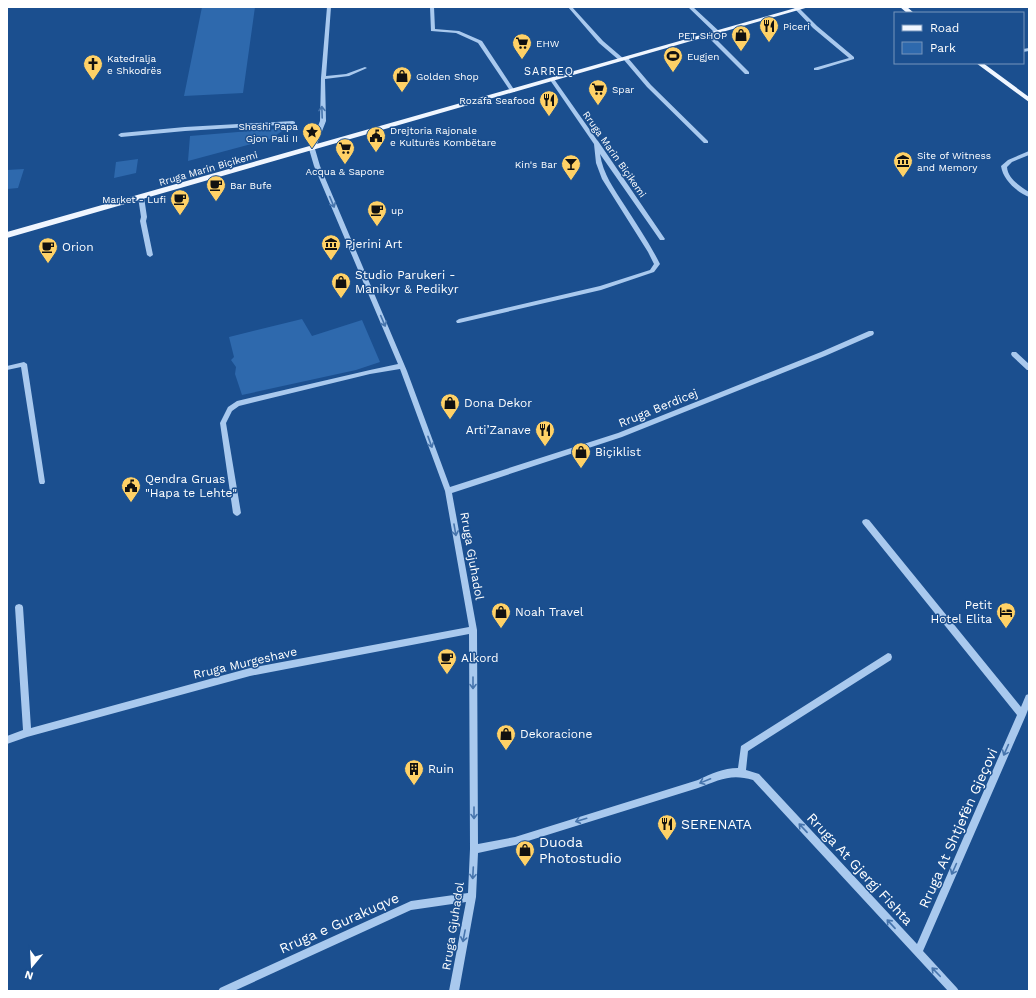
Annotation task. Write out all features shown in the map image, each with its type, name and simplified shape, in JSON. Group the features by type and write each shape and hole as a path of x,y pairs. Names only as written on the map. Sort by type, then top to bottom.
{"main road":[{"name":"Rruga Marin Biçikemi","path":"7,235 718,33 796,8 806,7"},
{"path":"980,64 1029,100"}],"street":[{"path":"312,149 323,121 323,78 329,7"},
{"path":"432,7 433,30 457,32 480,42 513,91"},
{"path":"570,7 601,42 624,60 706,142"},
{"path":"690,7 718,33"},
{"path":"796,8 815,27 852,58 816,69"},
{"path":"709,35 747,73"},
{"path":"323,78 347,75 365,68"},
{"name":"Rruga Marin Biçikemi","path":"552,80 662,238"},
{"path":"121,135 185,129 293,123"},
{"path":"459,321 600,288 652,271 657,264 605,179 599,163 596,142"},
{"name":"Rruga Gjuhadol","path":"312,149 317,166 401,366 448,491 473,630 474,849 472,897 454,991"},
{"path":"1029,153 1010,161 1004,166 1004,171 1006,176 1029,195"},
{"path":"141,197 144,217 143,221 150,255"},
{"name":"Rruga Berdicej","path":"448,491 620,435 823,354 871,333"},
{"path":"1014,354 1029,368"},
{"path":"7,368 24,364 42,482"},
{"path":"237,513 223,423 230,409 237,404 401,366"},
{"path":"866,522 1022,714"},
{"path":"19,607 27,733"},
{"name":"Rruga Murgeshave","path":"7,740 27,733 250,672 473,630"},
{"path":"474,849 514,841 698,784 725,773 742,772 744,749 888,657"},
{"name":"Rruga At Shtjefën Gjeçovi","path":"918,953 1029,698"},
{"name":"Rruga At Gjergj Fishta","path":"742,772 756,777 954,991"},
{"name":"Rruga e Gurakuqve","path":"223,991 411,906 472,897"}],"green space":[{"path":"202,7 255,7 243,93 184,96"},
{"path":"287,128 270,139 188,161 190,136"},
{"path":"138,159 136,173 114,178 116,162"},
{"path":"24,169 18,188 7,189 7,170"},
{"path":"302,319 312,336 362,320 380,362 356,370 242,395 235,374 236,367 231,360 234,357 229,337"}],"place":[{"name":"Piceri","path":"769,43"},
{"name":"PET SHOP","path":"741,52"},
{"name":"EHW","path":"522,60"},
{"name":"Eugjen","path":"673,73"},
{"name":"Katedralja e Shkodrës","path":"93,81"},
{"name":"Golden Shop","path":"402,93"},
{"name":"Spar","path":"598,106"},
{"name":"Rozafa Seafood","path":"549,117"},
{"name":"Sheshi Papa Gjon Pali II","path":"312,149"},
{"name":"Drejtoria Rajonale e Kulturës Kombëtare","path":"376,153"},
{"name":"Acqua & Sapone","path":"345,165"},
{"name":"Site of Witness and Memory","path":"903,178"},
{"name":"Kin's Bar","path":"571,181"},
{"name":"Bar Bufe","path":"216,202"},
{"name":"Market - Lufi","path":"180,216"},
{"name":"up","path":"377,227"},
{"name":"Pjerini Art","path":"331,261"},
{"name":"Orion","path":"48,264"},
{"name":"Studio Parukeri - Manikyr & Pedikyr","path":"341,299"},
{"name":"Dona Dekor","path":"450,420"},
{"name":"Arti’Zanave","path":"545,447"},
{"name":"Biçiklist","path":"581,469"},
{"name":"Qendra Gruas \"Hapa te Lehte\"","path":"131,503"},
{"name":"Noah Travel","path":"501,629"},
{"name":"Petit Hotel Elita","path":"1006,629"},
{"name":"Alkord","path":"447,675"},
{"name":"Dekoracione","path":"506,751"},
{"name":"Ruin","path":"414,786"},
{"name":"SERENATA","path":"667,841"},
{"name":"Duoda Photostudio","path":"525,867"}],"district":[{"name":"SARREQ","path":"549,71"}]}
